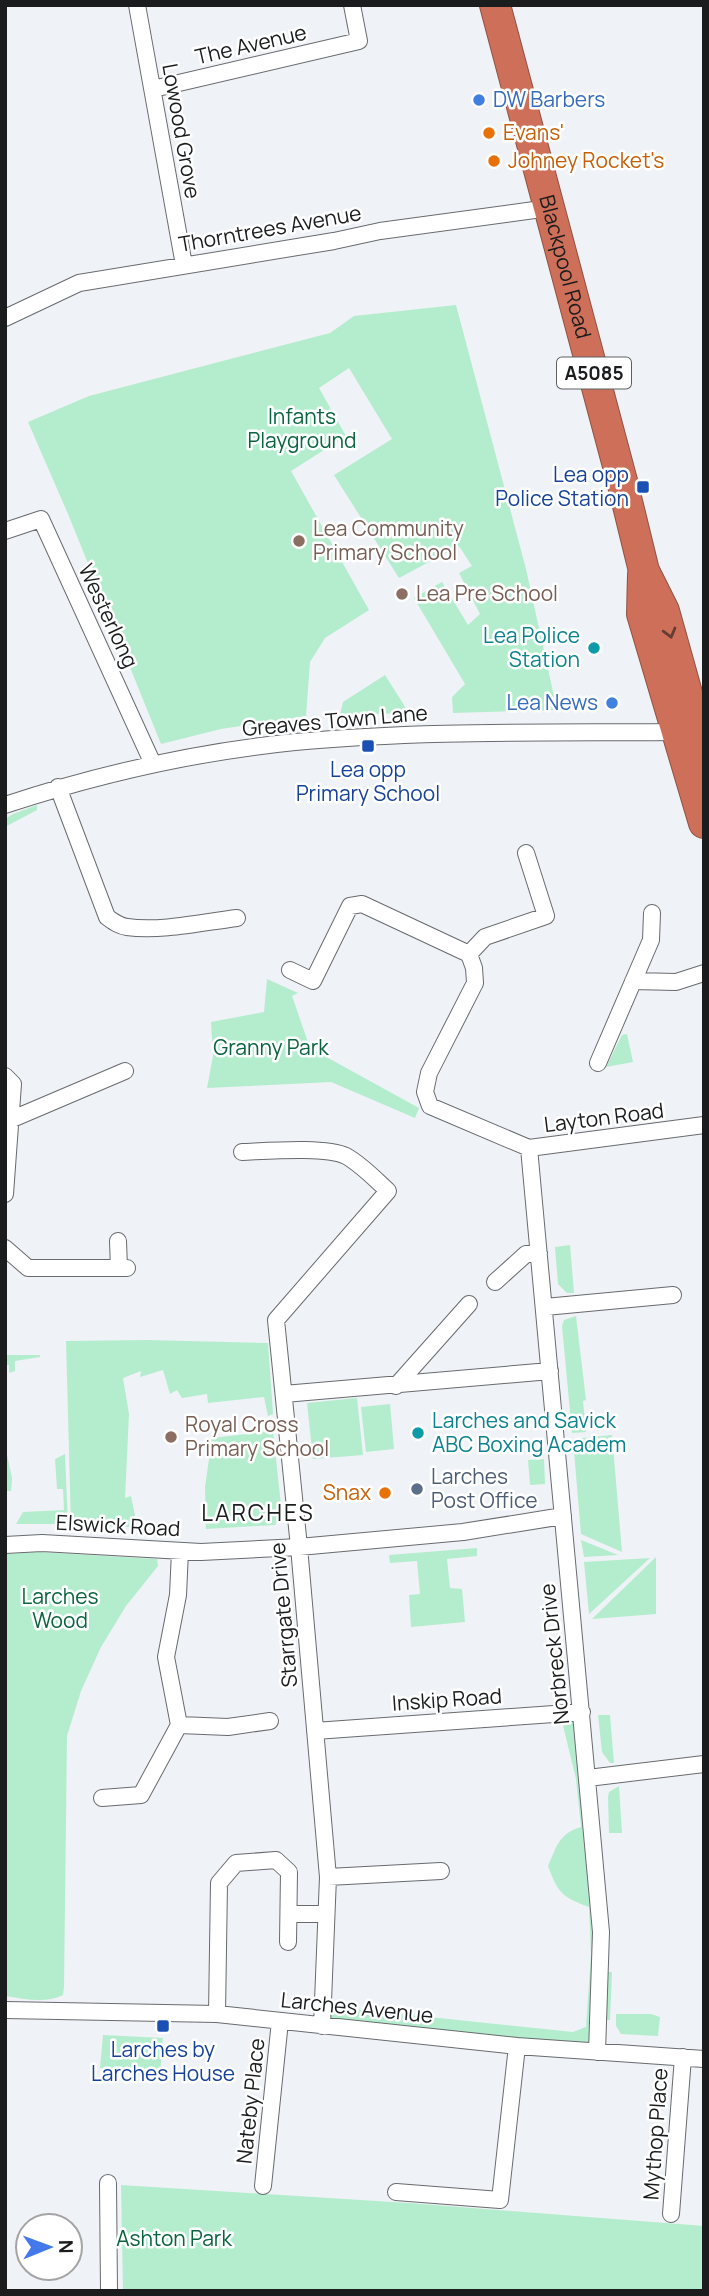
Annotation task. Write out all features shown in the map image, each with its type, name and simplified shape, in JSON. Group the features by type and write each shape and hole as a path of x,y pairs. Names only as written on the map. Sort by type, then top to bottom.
{"highway":[{"name":"Blackpool Road","path":"495,5 622,481 643,571 642,614 704,823"},
{"name":"Blackpool Road","path":"643,571 664,611 704,754"}],"street":[{"name":"Lowood Grove","path":"138,5 184,265"},
{"name":"The Avenue","path":"153,89 359,41 352,5"},
{"name":"Thorntrees Avenue","path":"7,315 79,283 380,231 550,208"},
{"name":"Westerlong","path":"5,531 41,519 153,764"},
{"name":"Greaves Town Lane","path":"5,805 58,787 153,764 293,742 416,735 676,733"},
{"path":"58,787 107,918 128,928 153,928 237,918"},
{"path":"290,970 313,981 350,906 362,904 469,954 485,937 546,916 526,853"},
{"path":"598,1063 651,940 652,913"},
{"name":"Layton Road","path":"469,954 475,983 429,1073 425,1092 430,1106 529,1148 704,1125"},
{"path":"633,981 676,982 704,973"},
{"path":"10,1120 125,1071"},
{"path":"5,1076 13,1084 5,1195"},
{"name":"Norbreck Drive","path":"529,1148 601,1931 597,2052"},
{"name":"Starrgate Drive","path":"243,1152 318,1151 343,1154 388,1191 276,1320 328,1877 322,2026"},
{"path":"5,1248 28,1268 123,1268 118,1241"},
{"path":"495,1282 526,1254 539,1253"},
{"path":"545,1307 673,1295"},
{"path":"396,1386 469,1304"},
{"path":"284,1394 550,1371"},
{"name":"Elswick Road","path":"5,1545 53,1544 180,1551 299,1547 463,1532 563,1516"},
{"path":"102,1798 141,1795 179,1725 166,1657 178,1595 180,1551"},
{"name":"Inskip Road","path":"315,1731 582,1712"},
{"path":"179,1725 229,1727 270,1721"},
{"path":"588,1778 704,1764"},
{"path":"217,2014 219,1883 236,1863 276,1860 289,1872 288,1942"},
{"path":"328,1877 441,1871"},
{"path":"289,1914 326,1914"},
{"name":"Larches Avenue","path":"5,2010 217,2014 517,2046 704,2059"},
{"name":"Nateby Place","path":"263,2186 280,2021"},
{"path":"396,2192 500,2200 517,2046"},
{"name":"Mythop Place","path":"671,2214 683,2057"},
{"path":"108,2183 109,2291"}],"green space":[{"name":"Lea Community Primary School","path":"456,305 526,569 557,710 453,713 452,697 465,684 414,598 442,582 468,625 480,614 459,573 472,566 459,546 399,578 334,475 392,439 349,368 319,388 346,436 291,471 369,610 325,638 310,662 306,716 221,729 161,744 28,422 89,396 330,333 354,316"},
{"path":"385,675 409,713 340,715 343,702"},
{"path":"37,805 37,810 5,827 5,819"},
{"name":"Granny Park","path":"267,979 298,993 292,996 310,1048 419,1108 415,1118 331,1082 207,1088 213,1056 211,1022 264,1012"},
{"path":"627,1034 633,1062 606,1067 622,1035"},
{"path":"570,1245 574,1293 567,1293 558,1284 555,1247"},
{"path":"576,1316 586,1400 583,1401 586,1432 572,1433 562,1326 564,1320"},
{"path":"66,1341 268,1343 273,1414 268,1416 264,1397 208,1403 207,1394 182,1398 177,1390 170,1394 163,1370 140,1377 141,1371 123,1378 129,1414 125,1498 131,1496 136,1521 129,1527 71,1525"},
{"path":"5,1355 40,1357 15,1361 15,1371 9,1373 9,1365 5,1365"},
{"path":"357,1398 363,1455 313,1459 307,1403"},
{"path":"390,1404 394,1449 366,1452 361,1407"},
{"path":"273,1431 282,1515 275,1525 206,1529 205,1487 212,1438"},
{"path":"612,1435 622,1552 581,1534 573,1439"},
{"path":"5,1445 12,1478 11,1491 5,1491"},
{"path":"65,1454 68,1524 16,1524 23,1512 64,1510 63,1489 57,1489 55,1459"},
{"path":"544,1459 545,1484 530,1485 528,1460"},
{"path":"581,1540 618,1555 584,1557"},
{"path":"477,1548 477,1556 447,1559 450,1588 462,1589 465,1622 411,1627 409,1595 420,1594 417,1561 390,1563 389,1555"},
{"name":"Larches Wood","path":"39,1552 157,1559 158,1566 126,1606 101,1647 81,1691 67,1736 64,1987 63,1995 42,2000 5,1996 5,1554"},
{"path":"656,1557 656,1614 592,1619"},
{"path":"650,1558 589,1614 584,1562"},
{"path":"582,1712 601,1932 597,2052 322,2026 321,1999 344,2008 573,2032 586,2027 591,1954 589,1907 562,1893 548,1866 563,1837 581,1827 576,1779 560,1713"},
{"path":"598,1715 610,1715 614,1763 610,1763 602,1752"},
{"path":"619,1786 622,1833 609,1833 609,1792"},
{"path":"608,1972 612,1972 610,2020 605,2020"},
{"path":"616,2014 651,2014 660,2017 658,2036 621,2034 616,2026"},
{"path":"103,2035 163,2038 160,2075 100,2068"},
{"name":"Ashton Park","path":"121,2185 408,2203 704,2226 704,2291 123,2291"}],"place":[{"name":"DW Barbers","path":"479,100"},
{"name":"Evans'","path":"489,133"},
{"name":"Johney Rocket's","path":"494,161"},
{"name":"Lea opp Police Station","path":"643,487"},
{"name":"Lea Community Primary School","path":"299,541"},
{"name":"Lea Pre School","path":"402,594"},
{"name":"Lea Police Station","path":"594,648"},
{"name":"Lea News","path":"612,703"},
{"name":"Lea opp Primary School","path":"368,746"},
{"name":"Larches and Savick ABC Boxing Academ","path":"418,1433"},
{"name":"Royal Cross Primary School","path":"171,1437"},
{"name":"Larches Post Office","path":"417,1489"},
{"name":"Snax","path":"385,1493"},
{"name":"Larches by Larches House","path":"163,2026"}],"district":[{"name":"LARCHES","path":"258,1513"}],"park label":[{"name":"Infants Playground","path":"302,429"}]}
